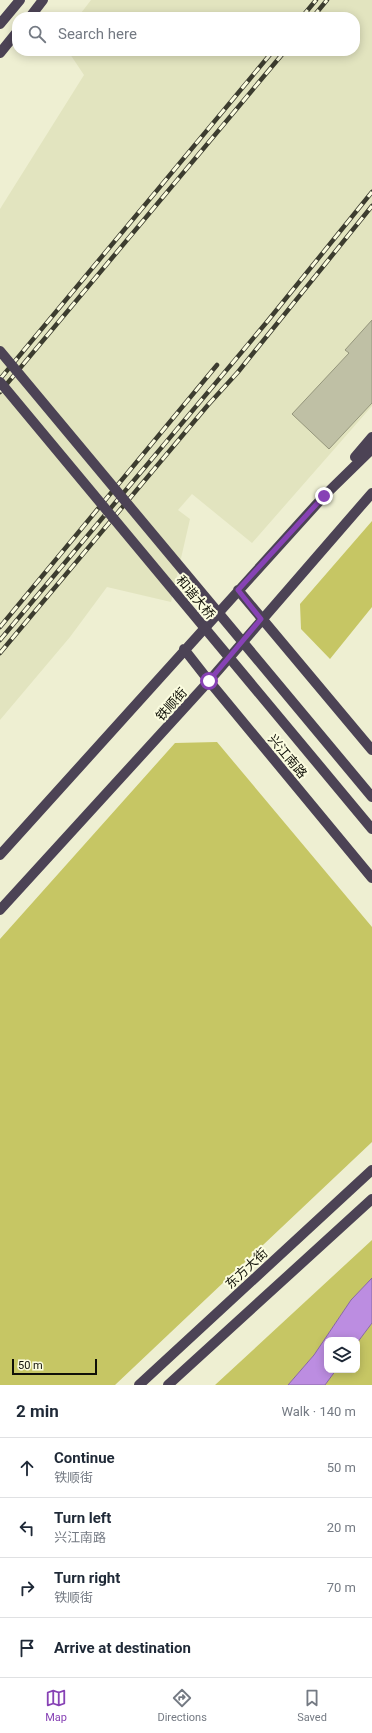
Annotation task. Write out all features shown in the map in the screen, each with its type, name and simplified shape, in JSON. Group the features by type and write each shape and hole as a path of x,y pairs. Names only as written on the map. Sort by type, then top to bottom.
{"main road":[{"path":"0,24 20,0"},
{"path":"34,12 44,0"},
{"path":"0,53 12,38"},
{"name":"和谐大桥","path":"0,350 372,797"},
{"name":"和谐大桥","path":"0,382 372,829"},
{"path":"324,496 372,437"},
{"name":"铁顺街","path":"0,855 184,649 324,496 372,449"},
{"name":"铁顺街","path":"0,910 209,681 261,619 372,493"},
{"path":"238,590 372,750"},
{"name":"兴江南路","path":"184,649 372,878"},
{"name":"东方大街","path":"139,1385 372,1170"},
{"path":"168,1385 372,1198"}],"shaded area":[{"path":"91,0 372,0 372,406 252,543 192,494 178,510 190,519 171,602 107,587 70,637 0,720 0,209 84,75 71,56 360,56 360,12 82,12"},
{"path":"372,521 372,607 330,659 301,629 300,604"},
{"path":"217,742 372,927 372,1142 115,1385 0,1385 0,939 175,743"},
{"path":"372,1240 372,1278 351,1300 326,1337 324,1337 324,1340 314,1355 288,1385 215,1385"},
{"path":"372,1278 372,1323 360,1339 360,1337 326,1337 351,1300"},
{"path":"372,1323 372,1385 325,1385 334,1373 360,1373 360,1339"},
{"path":"324,1340 324,1373 334,1373 325,1385 288,1385 314,1355"}],"building":[{"path":"372,320 372,403 329,449 292,414 349,353 345,350"}],"railway":[{"path":"306,12 316,0"},
{"path":"317,12 327,0"},
{"path":"0,379 269,56"},
{"path":"0,392 281,56"},
{"path":"0,640 266,323 372,192"},
{"path":"0,653 208,405 238,372 372,206"},
{"path":"0,627 217,365"}],"route":[{"path":"209,681 261,619 238,590 324,496"}]}
